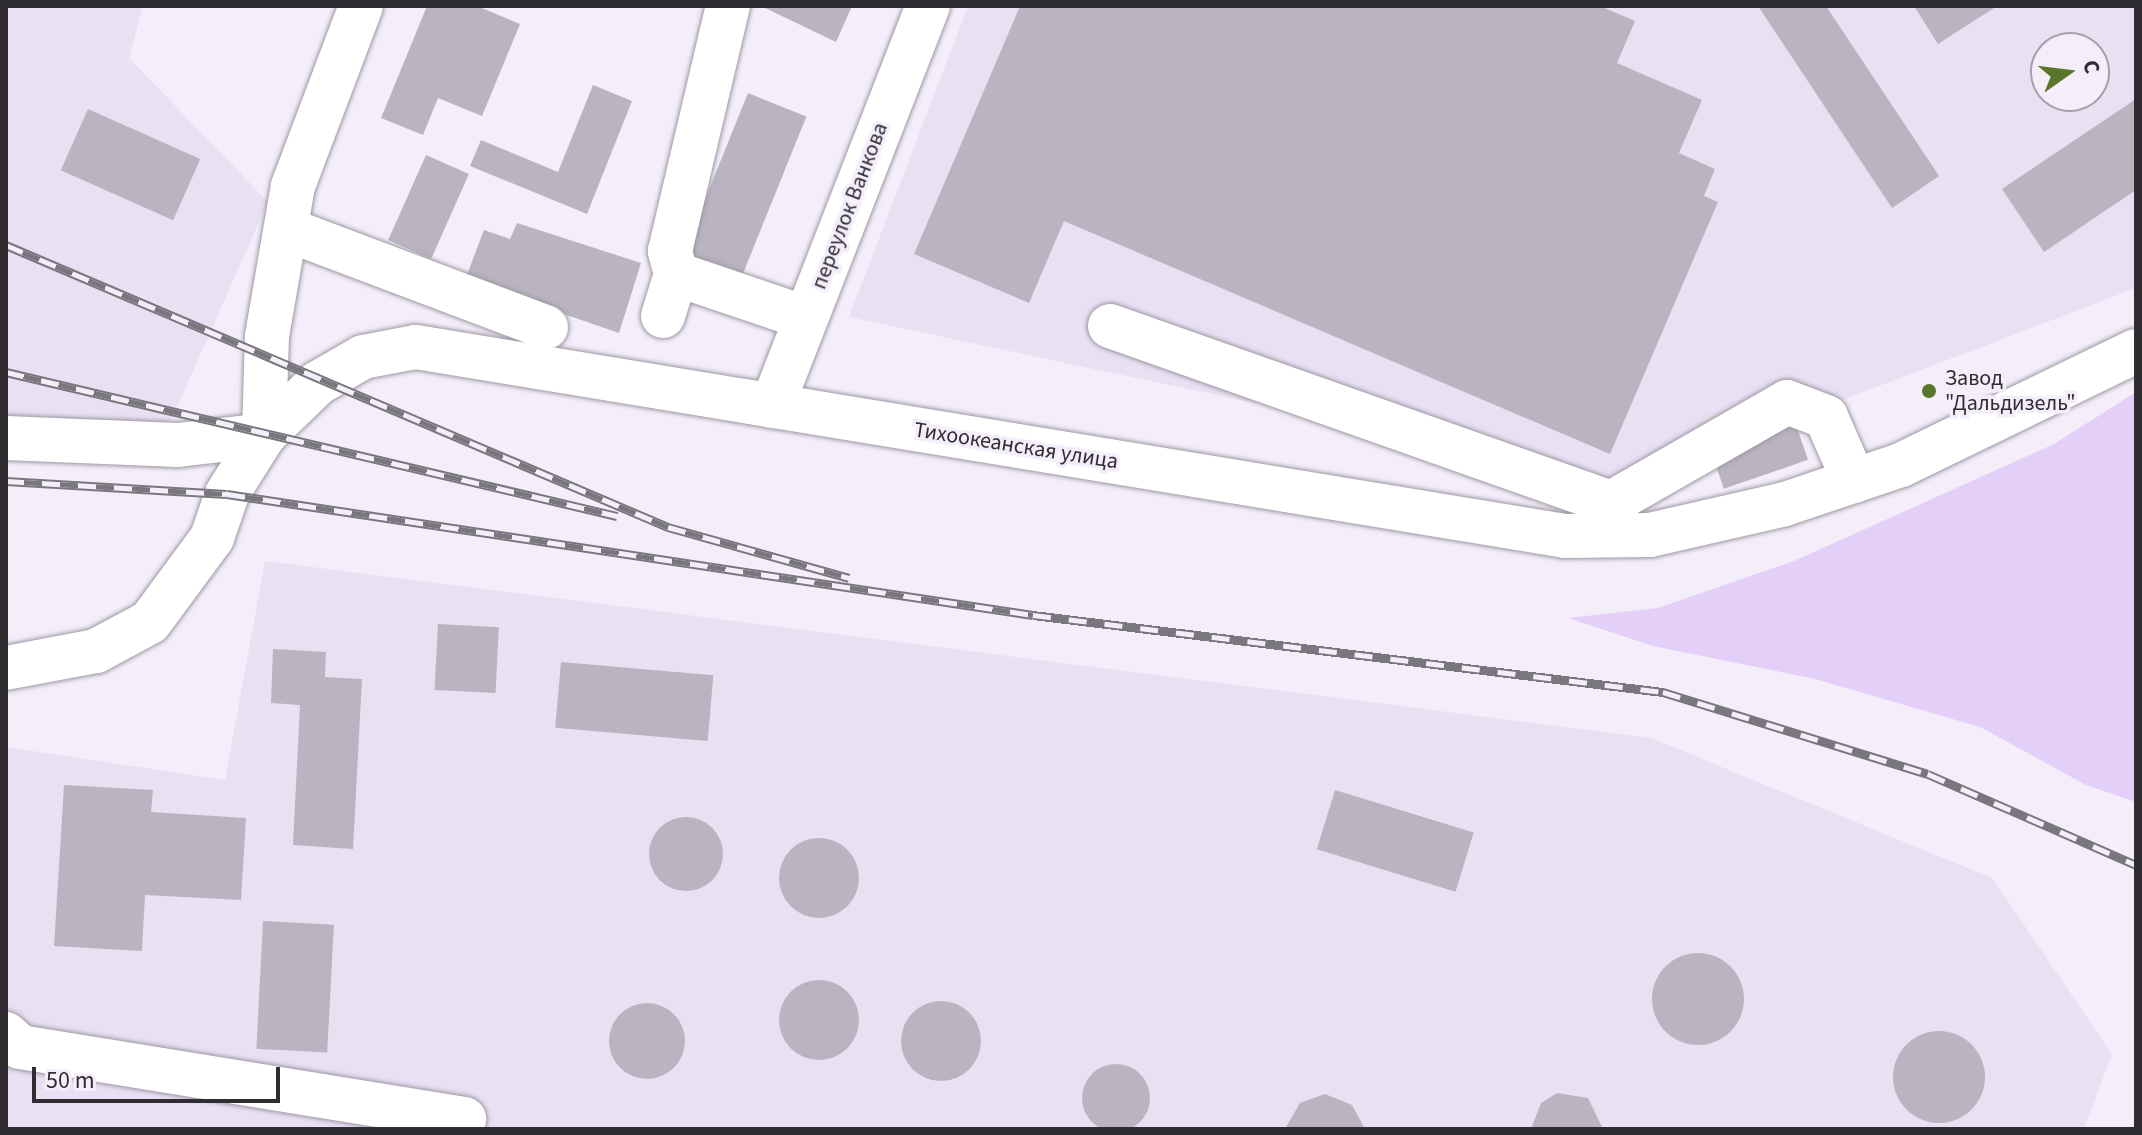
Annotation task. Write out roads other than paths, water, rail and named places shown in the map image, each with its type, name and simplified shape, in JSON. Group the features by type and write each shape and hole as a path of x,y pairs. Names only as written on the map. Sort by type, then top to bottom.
{"main road":[{"path":"6,438 178,445 264,435 267,336 293,186 361,6"},
{"path":"663,316 676,274 670,251 728,6"},
{"name":"переулок Ванкова","path":"772,406 928,6"},
{"path":"286,229 546,327"},
{"path":"676,274 806,318"},
{"path":"1110,326 1611,503 1787,402 1826,417 1854,481"},
{"name":"Тихоокеанская улица","path":"6,668 96,651 150,622 212,538 227,494 264,435 318,383 351,363 416,347 1565,536 1650,535 1854,481 2020,413 2136,351"},
{"path":"6,1034 20,1047 464,1119"}],"railway":[{"path":"6,245 668,527 849,578"},
{"path":"6,372 617,516"},
{"path":"6,481 227,494 1033,615 1663,692 1928,774 2136,865"}],"place":[{"name":"Завод \"Дальдизель\"","path":"1929,391"}]}
